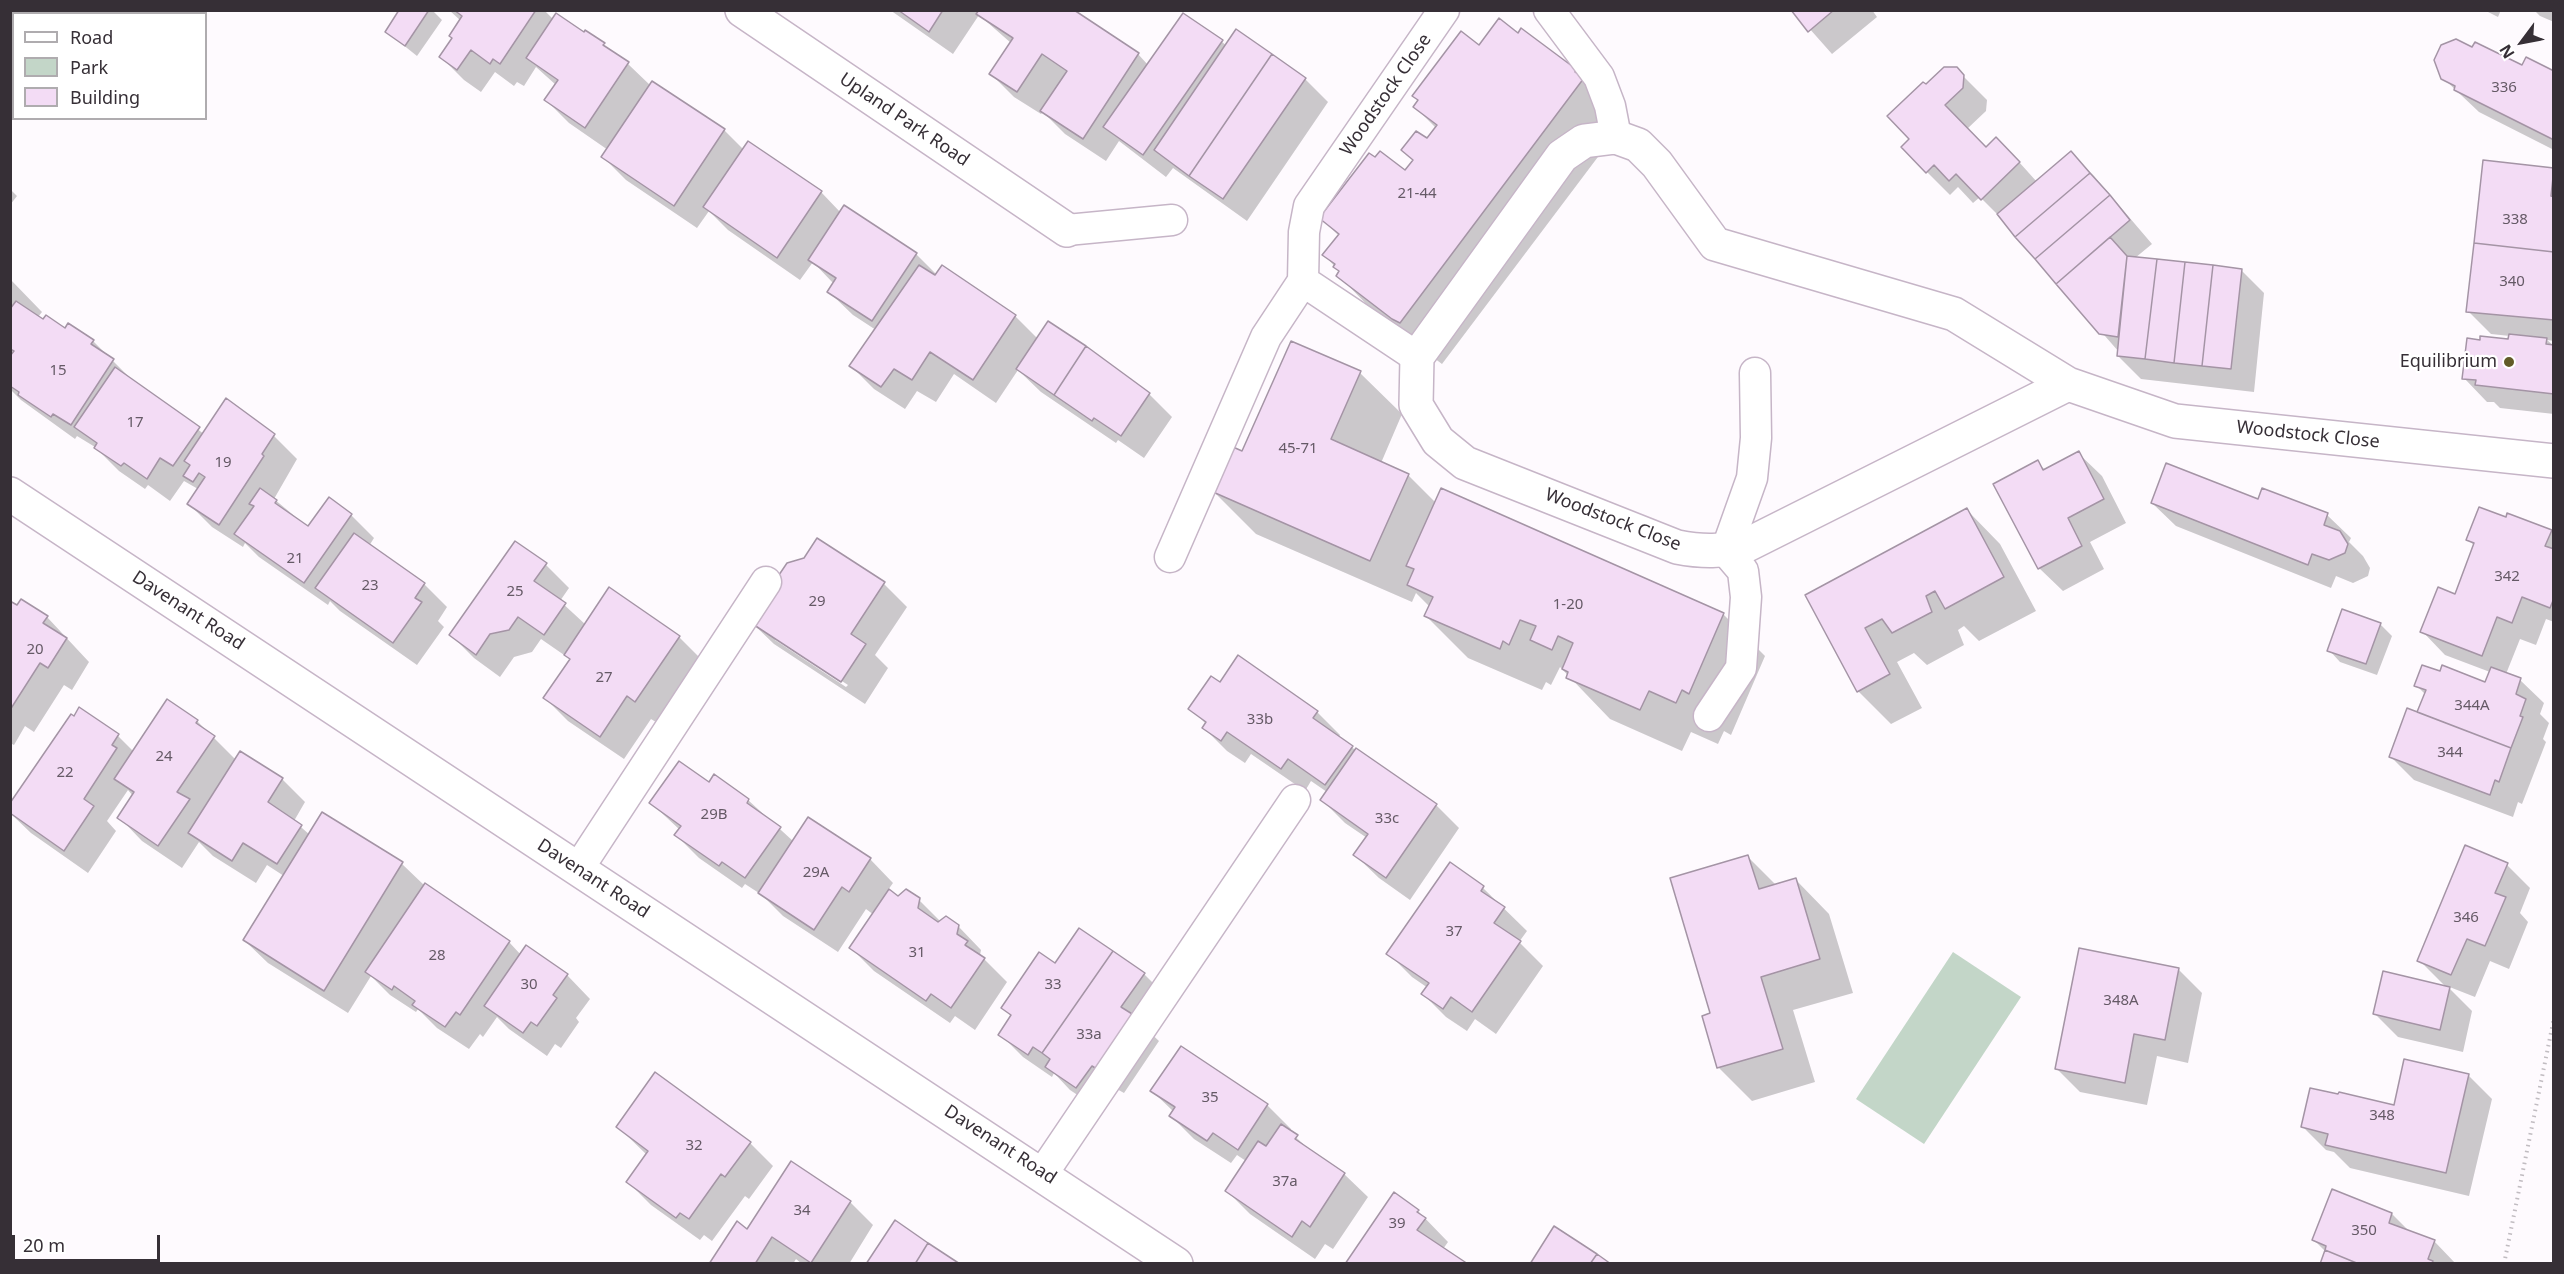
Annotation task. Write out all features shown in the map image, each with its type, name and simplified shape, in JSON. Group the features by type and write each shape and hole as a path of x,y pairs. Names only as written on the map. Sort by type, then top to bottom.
{"street":[{"name":"Upland Park Road","path":"742,10 1067,230"},
{"path":"1416,357 1562,156 1584,141 1616,136"},
{"name":"Woodstock Close","path":"1616,136 1638,145 1657,164 1715,244 1954,314 2068,384 2175,421 2553,461"},
{"name":"Woodstock Close","path":"1416,357 1416,405 1438,441 1465,463 1677,547 1706,552 1726,551 1747,545 2068,384"},
{"name":"Davenant Road","path":"10,494 1176,1263"}],"lane":[{"name":"Woodstock Close","path":"1303,280 1304,232 1310,206 1444,10"},
{"path":"1549,10 1599,77 1610,105 1616,136"},
{"path":"1067,230 1172,220"},
{"path":"1170,557 1266,337 1303,280 1416,357"},
{"path":"1710,716 1741,668 1746,597 1743,571 1726,551 1752,478 1756,438 1755,374"},
{"path":"578,869 766,582"},
{"path":"1042,1173 1295,800"}],"path":[{"path":"2504,1263 2553,1018"}],"green space":[{"path":"1953,952 2021,997 1924,1144 1856,1099"}],"building":[{"path":"399,10 429,10 405,46 385,32"},
{"path":"454,10 536,10 500,64 493,59 490,64 471,50 457,70 439,57 452,38 449,36 462,16"},
{"path":"898,10 943,10 929,32"},
{"path":"979,10 1074,10 1139,53 1083,139 1040,111 1067,71 1042,54 1017,92 989,74 1013,38 976,14"},
{"path":"1791,10 1834,10 1808,32"},
{"path":"556,13 605,43 603,45 629,62 585,128 544,100 558,80 526,58"},
{"path":"1183,13 1223,40 1143,155 1103,127"},
{"path":"1499,18 1518,33 1521,28 1576,69 1575,72 1584,78 1400,323 1336,276 1339,271 1333,267 1335,264 1322,255 1339,234 1319,218 1369,153 1375,157 1380,151 1405,170 1413,160 1401,150 1416,131 1427,138 1437,125 1413,107 1418,100 1412,96 1461,31 1479,45"},
{"path":"1236,29 1272,54 1189,176 1154,150"},
{"path":"2456,39 2472,47 2475,42 2522,65 2526,57 2554,71 2554,140 2454,90 2455,86 2441,79 2434,60 2441,45"},
{"path":"1272,54 1306,78 1223,199 1189,176"},
{"path":"1944,67 1957,67 1964,75 1963,88 1945,105 1986,147 1996,137 2020,162 1981,200 1956,174 1949,181 1934,165 1926,173 1901,147 1909,139 1887,116 1923,82 1926,84"},
{"path":"652,81 725,129 674,206 601,157"},
{"path":"748,141 822,191 777,258 703,207"},
{"path":"2071,151 2090,173 2015,237 1997,214"},
{"path":"2483,160 2554,168 2551,196 2554,197 2554,252 2474,243"},
{"path":"2090,173 2110,195 2035,259 2015,237"},
{"path":"2110,195 2130,220 2056,284 2035,259"},
{"path":"844,205 917,253 872,321 827,292 836,278 808,260"},
{"path":"2110,237 2127,256 2118,337 2099,334 2056,284"},
{"path":"2474,243 2554,252 2554,320 2466,312"},
{"path":"2127,256 2157,259 2145,359 2117,356"},
{"path":"2157,259 2185,262 2174,363 2145,359"},
{"path":"2185,262 2213,265 2202,366 2174,363"},
{"path":"919,265 935,275 942,265 1016,315 973,380 930,352 912,380 894,369 881,387 849,366"},
{"path":"2213,265 2242,269 2231,369 2202,366"},
{"path":"16,301 43,319 46,315 65,328 68,323 94,340 91,344 114,359 71,425 53,414 51,417 18,395 19,392 10,386 10,356 14,351 10,349 10,309"},
{"path":"1048,321 1086,346 1054,395 1016,369"},
{"name":"Equilibrium","path":"2509,334 2547,338 2546,344 2554,345 2554,394 2475,385 2476,380 2462,379 2467,338 2480,340 2480,336 2508,339"},
{"path":"1291,341 1361,371 1331,439 1409,474 1370,561 1213,492 1233,447 1242,451"},
{"path":"1086,346 1150,393 1121,436 1094,418 1092,421 1054,395"},
{"path":"115,367 200,427 173,466 160,458 147,479 124,463 121,466 94,448 97,443 74,427"},
{"path":"226,398 275,434 262,454 264,456 219,525 187,504 205,477 199,473 193,482 183,476 190,465 184,461"},
{"path":"2079,451 2104,499 2068,518 2082,546 2038,569 1993,484 2038,460 2043,470"},
{"path":"2166,463 2258,499 2262,488 2328,513 2324,525 2340,531 2348,544 2345,553 2329,560 2312,554 2308,565 2151,503"},
{"path":"260,488 277,500 275,503 308,526 329,497 352,514 304,583 234,534 254,506 249,504"},
{"path":"1441,488 1724,613 1689,694 1682,690 1676,703 1649,691 1640,710 1566,678 1568,672 1562,669 1573,643 1558,636 1552,650 1530,640 1536,626 1520,620 1509,645 1503,641 1500,649 1424,616 1433,597 1407,585 1414,569 1406,566"},
{"path":"2479,507 2506,517 2507,513 2552,530 2545,546 2554,549 2554,598 2550,608 2522,597 2512,623 2497,617 2482,656 2420,632 2438,587 2455,594 2474,543 2466,540"},
{"path":"1967,508 2004,577 1945,609 1935,591 1926,596 1932,612 1892,633 1882,619 1865,628 1890,674 1857,692 1805,595"},
{"path":"354,533 425,583 415,598 422,602 393,643 315,588"},
{"path":"817,538 885,582 851,634 866,644 841,682 748,621 787,563 804,558"},
{"path":"515,541 547,563 534,581 566,603 544,635 518,617 509,630 490,634 476,655 449,635"},
{"path":"609,587 680,636 635,702 627,696 600,737 543,698 570,659 564,655"},
{"path":"21,599 48,616 43,623 67,638 48,668 40,663 10,710 10,601 17,605"},
{"path":"2342,609 2381,623 2366,664 2327,651"},
{"path":"1238,655 1318,711 1313,718 1353,746 1325,785 1288,759 1281,769 1227,732 1221,741 1202,728 1206,722 1188,709 1211,676 1220,682"},
{"path":"2422,665 2440,671 2442,665 2485,682 2491,667 2521,678 2516,694 2526,699 2520,716 2523,717 2511,748 2417,712 2426,690 2414,686"},
{"path":"167,699 198,720 196,723 215,736 177,792 190,799 158,846 117,818 134,792 114,779"},
{"path":"79,707 119,734 112,745 117,748 84,799 94,806 64,851 10,813 10,803 71,714 74,716"},
{"path":"2407,708 2511,748 2499,782 2495,780 2490,795 2389,757"},
{"path":"1356,748 1437,804 1386,878 1353,855 1368,834 1320,800"},
{"path":"240,751 283,778 268,802 302,825 277,864 243,843 232,861 188,833"},
{"path":"679,761 709,782 714,774 749,799 747,803 781,827 745,878 722,862 719,866 674,835 681,826 649,803"},
{"path":"322,812 403,862 324,991 243,940"},
{"path":"808,817 871,858 849,892 842,887 814,930 758,893"},
{"path":"2465,845 2508,863 2495,893 2506,897 2485,946 2467,939 2451,975 2417,961"},
{"path":"1748,855 1759,889 1796,878 1820,959 1761,977 1783,1049 1717,1068 1702,1016 1710,1013 1670,878"},
{"path":"1450,862 1484,886 1481,891 1505,907 1494,923 1521,941 1472,1012 1451,997 1443,1009 1421,994 1429,983 1386,954"},
{"path":"425,883 510,941 460,1015 456,1012 445,1027 412,1005 415,1001 394,986 392,990 365,972"},
{"path":"889,889 898,896 906,889 920,898 918,908 938,922 946,916 959,925 957,934 968,941 965,945 985,958 951,1008 931,994 926,1001 849,948"},
{"path":"1079,928 1113,951 1042,1053 1033,1047 1028,1055 998,1035 1011,1015 1001,1008 1039,952 1055,963"},
{"path":"526,945 568,974 553,995 557,998 537,1026 531,1022 523,1033 484,1006"},
{"path":"2079,948 2179,968 2165,1040 2134,1034 2125,1083 2055,1069"},
{"path":"1113,951 1145,973 1121,1007 1137,1017 1100,1071 1092,1066 1076,1088 1045,1067 1050,1059 1042,1053"},
{"path":"2383,971 2450,987 2440,1030 2373,1014"},
{"path":"1181,1046 1268,1104 1238,1150 1213,1133 1207,1141 1169,1116 1175,1107 1150,1091"},
{"path":"2404,1059 2469,1074 2446,1173 2325,1145 2328,1134 2301,1127 2310,1088 2338,1094 2339,1092 2394,1105"},
{"path":"655,1072 751,1142 725,1177 721,1174 689,1219 680,1213 676,1218 626,1182 648,1151 616,1127"},
{"path":"1281,1124 1298,1135 1295,1139 1345,1173 1310,1227 1302,1221 1292,1237 1225,1191 1258,1141 1266,1146"},
{"path":"791,1161 851,1201 811,1263 772,1237 755,1264 709,1264 737,1221 747,1229"},
{"path":"2332,1189 2392,1213 2389,1223 2435,1240 2428,1259 2433,1261 2432,1264 2359,1264 2325,1250 2326,1246 2312,1240"},
{"path":"1394,1192 1426,1218 1417,1230 1468,1264 1345,1264"},
{"path":"895,1220 928,1243 915,1264 866,1264"},
{"path":"1554,1226 1597,1254 1590,1264 1530,1264"},
{"path":"928,1243 960,1264 915,1264"},
{"path":"2325,1250 2359,1264 2320,1264"},
{"path":"1597,1254 1611,1264 1590,1264"}],"place":[{"name":"Equilibrium","path":"2509,362"}]}
